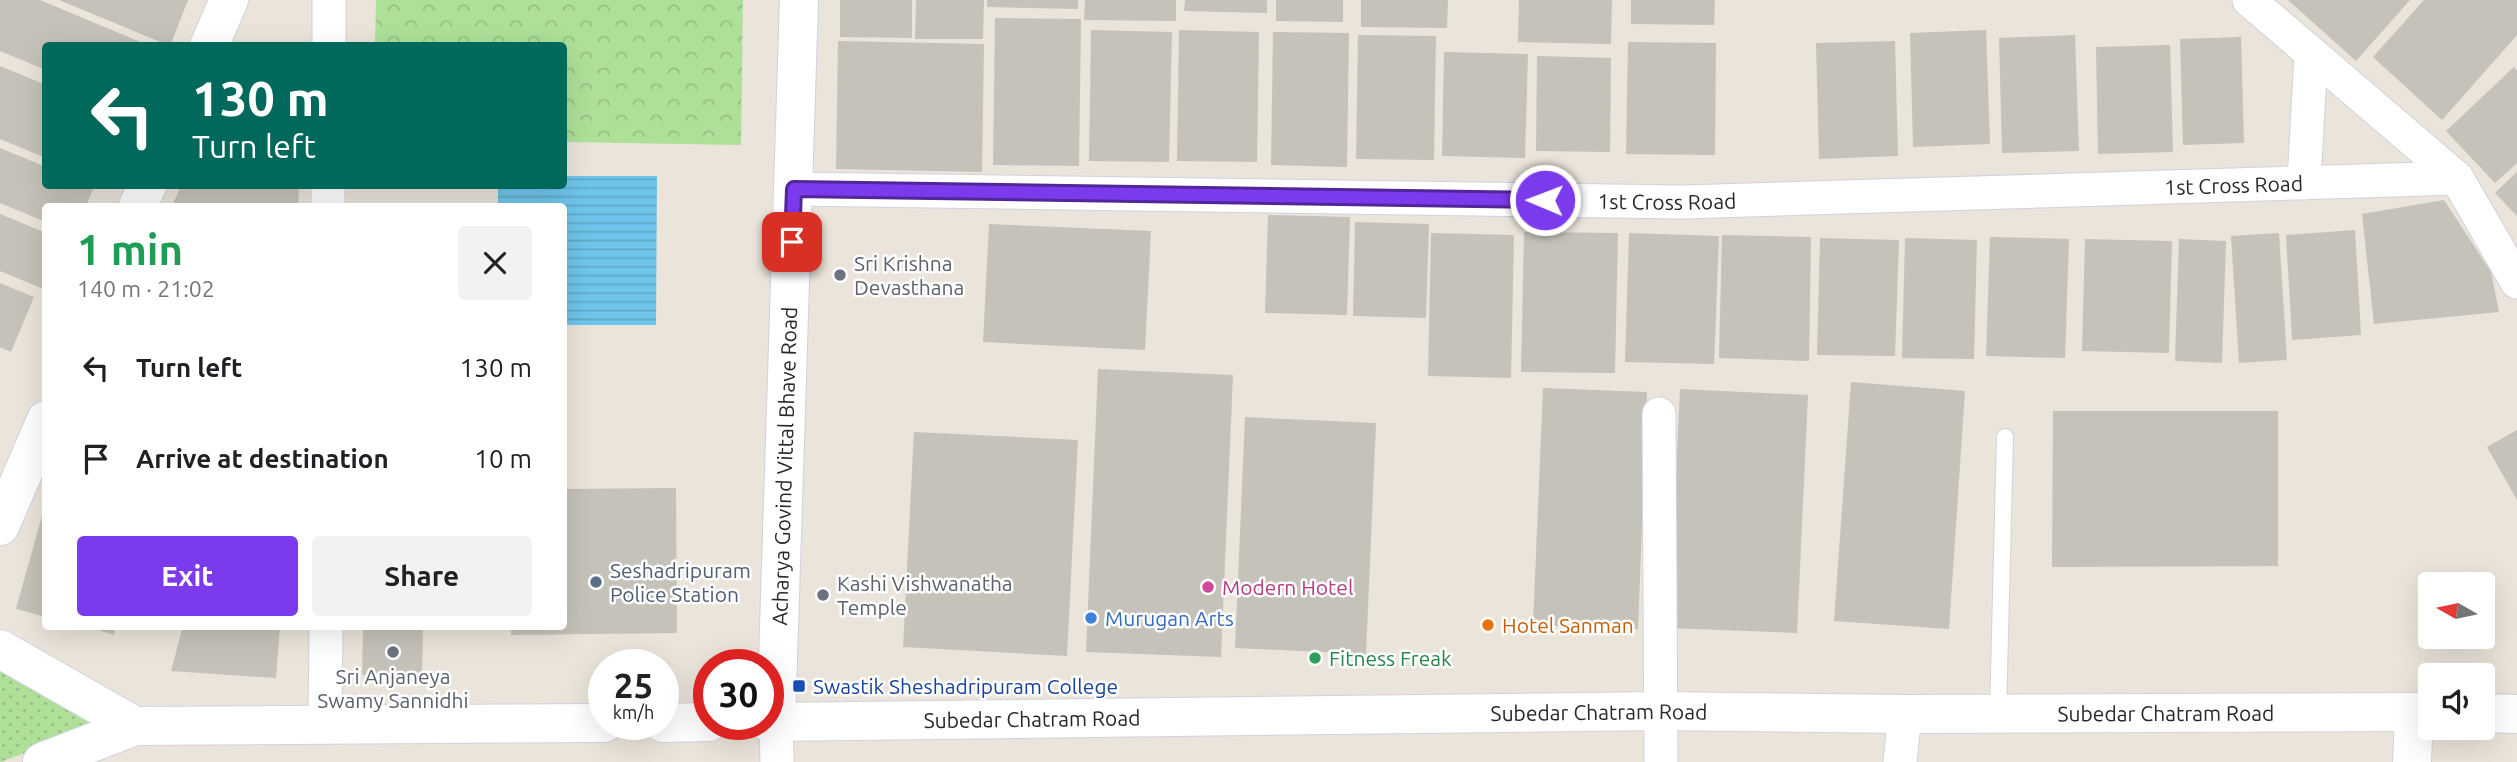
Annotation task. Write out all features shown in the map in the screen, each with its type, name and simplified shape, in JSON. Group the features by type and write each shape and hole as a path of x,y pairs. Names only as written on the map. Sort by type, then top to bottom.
{"main road":[{"path":"211,42 229,0"},
{"name":"Acharya Govind Vittal Bhave Road","path":"775,649 799,0"},
{"path":"0,526 42,429"},
{"path":"0,649 135,726"},
{"name":"Subedar Chatram Road","path":"784,722 1660,710 1905,715 2418,712"},
{"path":"2495,713 2517,714"},
{"path":"42,762 135,726 588,723"},
{"path":"2412,762 2418,732"}],"street":[{"path":"328,42 329,0"},
{"path":"2249,0 2457,178 2517,282"},
{"path":"2304,183 2311,53"},
{"name":"1st Cross Road","path":"794,189 1684,202 2457,178"},
{"path":"1659,414 1661,762"},
{"path":"325,725 326,630"},
{"path":"1900,762 1905,715"},
{"path":"774,740 776,762"}],"lane":[{"path":"1998,714 2005,437"}],"green space":[{"path":"376,0 743,0 741,145 567,142 567,42 375,42"},
{"path":"0,657 109,723 0,762"}],"water":[{"path":"567,176 657,176 656,325 567,325 567,203 498,203 498,189 567,189"}],"building":[{"path":"0,0 40,0 140,42 42,42 42,68 0,51"},
{"path":"59,0 188,0 172,42 160,42"},
{"path":"840,0 912,0 912,38 840,37"},
{"path":"916,0 984,0 983,39 915,39"},
{"path":"987,0 1078,0 1078,9 987,7"},
{"path":"1085,0 1176,0 1176,21 1084,20"},
{"path":"1185,0 1267,0 1267,13 1184,11"},
{"path":"1276,0 1343,0 1343,22 1276,21"},
{"path":"1361,0 1448,0 1447,28 1361,27"},
{"path":"1519,0 1612,0 1611,44 1518,42"},
{"path":"1631,0 1715,0 1714,25 1631,24"},
{"path":"2288,0 2410,0 2356,61"},
{"path":"2424,0 2517,0 2517,35 2442,120 2373,57"},
{"path":"995,18 1081,19 1079,166 993,165"},
{"path":"1091,30 1172,32 1169,162 1089,161"},
{"path":"1179,30 1259,32 1257,162 1177,161"},
{"path":"1986,30 1990,144 1913,147 1910,33"},
{"path":"1273,32 1349,33 1347,167 1271,165"},
{"path":"1358,35 1436,36 1434,160 1356,159"},
{"path":"2075,35 2079,151 2002,153 1999,38"},
{"path":"2241,37 2244,143 2183,145 2180,39"},
{"path":"838,41 984,44 982,172 836,169"},
{"path":"1895,41 1898,156 1819,159 1816,43"},
{"path":"1628,42 1716,43 1715,155 1626,154"},
{"path":"2170,45 2173,152 2098,154 2096,47"},
{"path":"1444,52 1528,54 1525,158 1442,156"},
{"path":"1537,56 1611,58 1610,152 1536,151"},
{"path":"0,66 42,83 42,156 0,139"},
{"path":"2514,67 2517,71 2517,163 2495,183 2446,131"},
{"path":"0,148 42,165 42,189 93,189 87,203 42,203 42,220 0,203"},
{"path":"2517,172 2517,216 2495,193"},
{"path":"180,189 299,189 298,203 173,203"},
{"path":"2444,200 2491,272 2499,312 2374,324 2362,214"},
{"path":"0,214 42,231 42,288 0,271"},
{"path":"1268,215 1350,217 1347,315 1265,313"},
{"path":"1355,222 1429,224 1426,318 1353,316"},
{"path":"989,224 1151,231 1145,350 983,342"},
{"path":"2355,230 2361,335 2292,340 2286,235"},
{"path":"1524,232 1618,233 1615,373 1521,372"},
{"path":"1431,233 1514,235 1511,378 1428,376"},
{"path":"1629,233 1719,236 1714,364 1625,362"},
{"path":"2279,233 2287,360 2239,363 2231,236"},
{"path":"1722,235 1811,237 1809,361 1719,358"},
{"path":"1990,237 2069,239 2065,358 1986,356"},
{"path":"1820,238 1899,240 1895,356 1817,355"},
{"path":"1905,238 1977,240 1974,359 1902,358"},
{"path":"2085,239 2172,241 2169,353 2082,351"},
{"path":"2179,239 2226,241 2222,363 2175,361"},
{"path":"0,283 34,297 11,352 0,347"},
{"path":"1098,369 1233,375 1221,657 1086,652"},
{"path":"1851,382 1965,391 1949,629 1834,621"},
{"path":"1543,388 1647,392 1638,629 1533,625"},
{"path":"1680,389 1808,395 1797,633 1669,628"},
{"path":"2053,411 2278,411 2278,566 2052,567"},
{"path":"1245,417 1376,423 1366,654 1235,648"},
{"path":"2517,430 2517,500 2487,447"},
{"path":"914,432 1078,440 1067,656 903,647"},
{"path":"676,488 677,633 511,635 511,630 567,630 567,489"},
{"path":"42,516 42,616 16,609"},
{"path":"98,630 115,630 114,635"},
{"path":"182,630 280,630 276,678 171,671"},
{"name":"Sri Anjaneya Swamy Sannidhi","path":"363,630 423,630 422,677 362,675"}],"place":[{"name":"Sri Krishna Devasthana","path":"840,275"},
{"name":"Seshadripuram Police Station","path":"596,582"},
{"name":"Modern Hotel","path":"1208,587"},
{"name":"Kashi Vishwanatha Temple","path":"823,595"},
{"name":"Murugan Arts","path":"1091,618"},
{"name":"Hotel Sanman","path":"1488,625"},
{"name":"Sri Anjaneya Swamy Sannidhi","path":"393,652"},
{"name":"Fitness Freak","path":"1315,658"},
{"name":"Swastik Sheshadripuram College","path":"799,686"}],"route":[{"path":"792,242 794,189 1545,200"}]}
